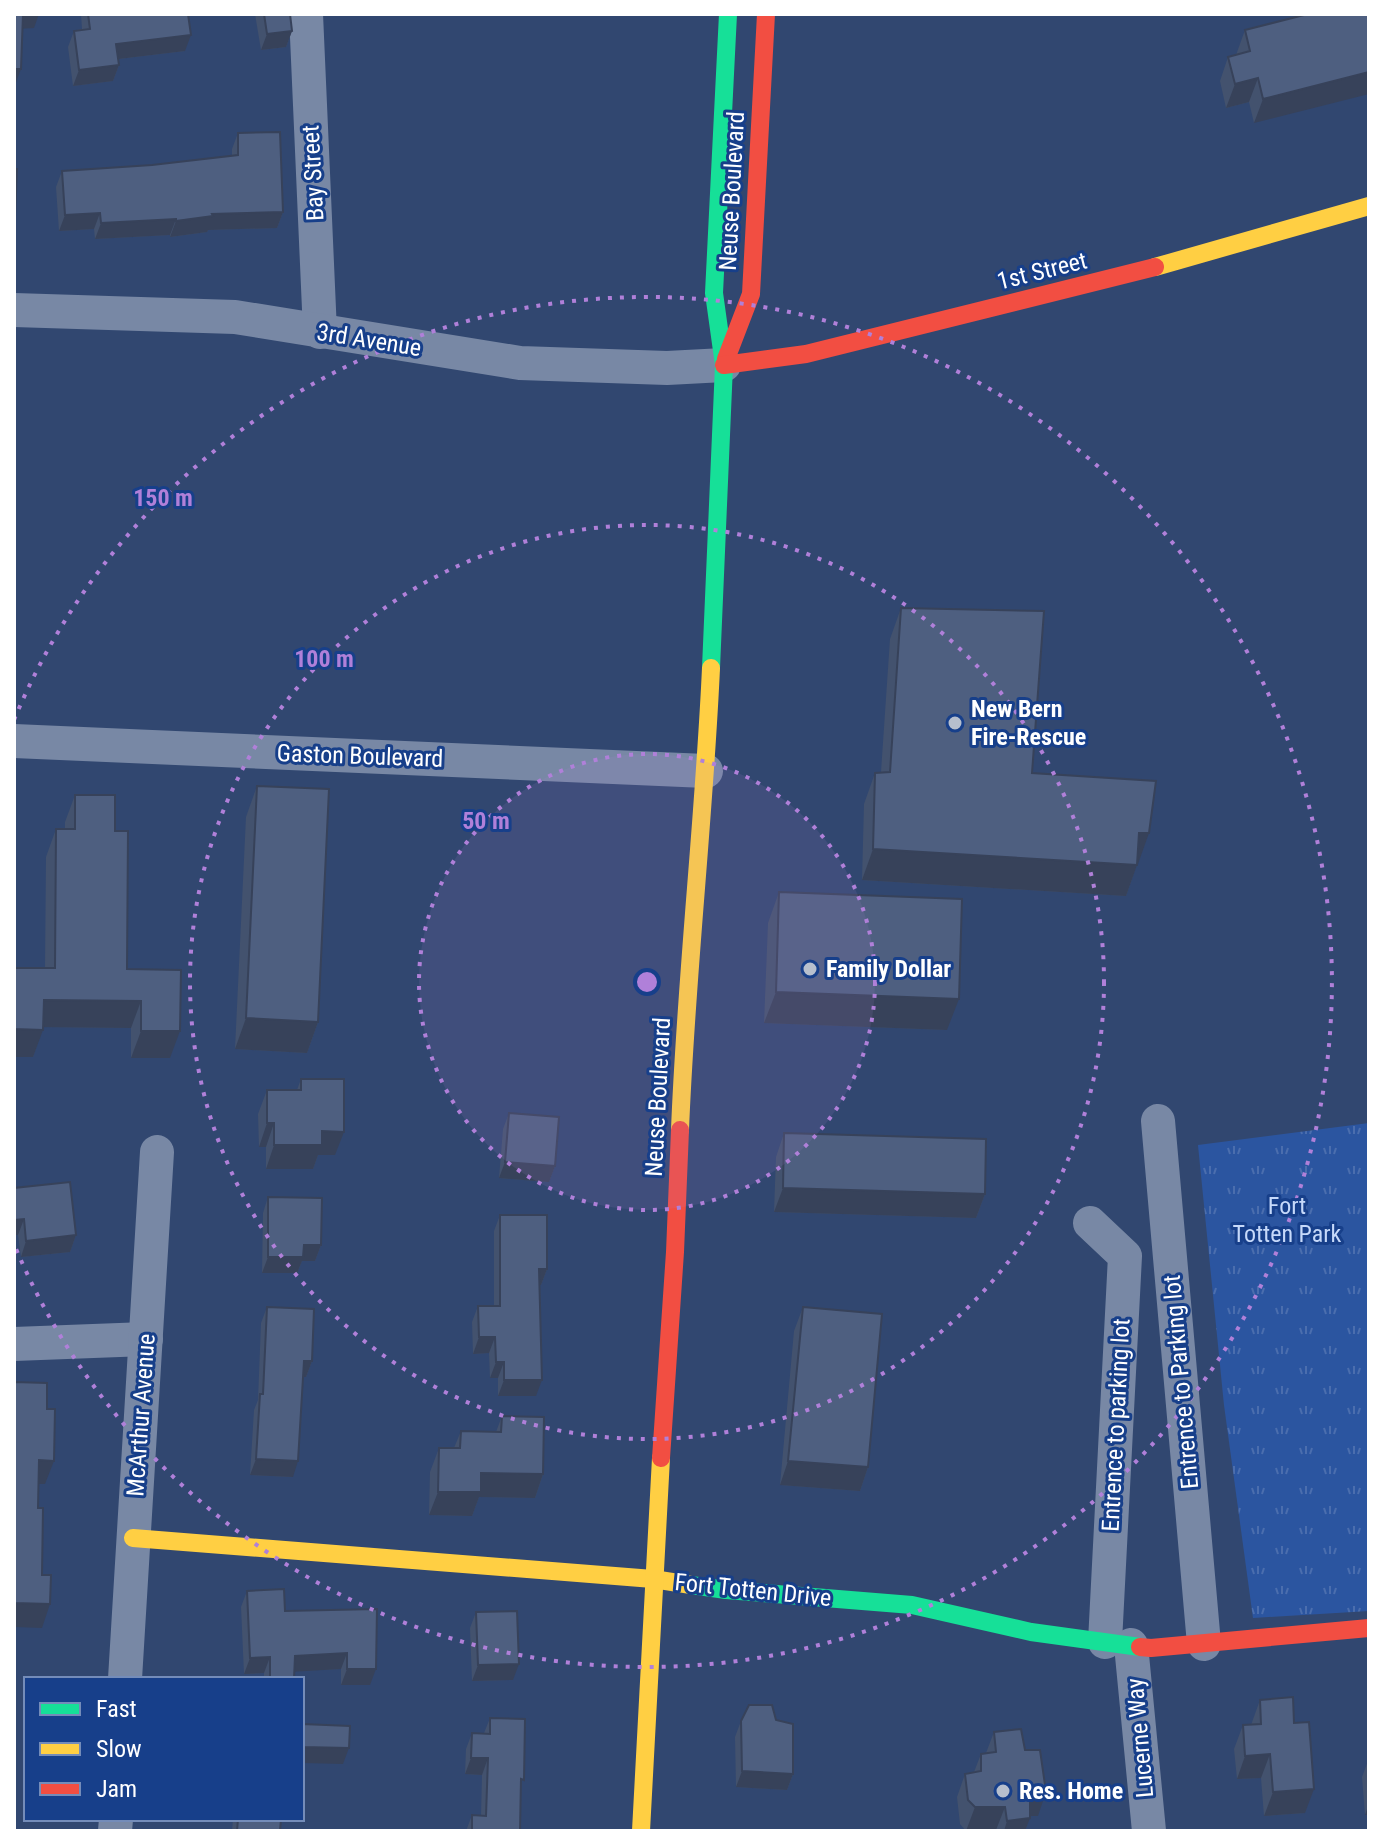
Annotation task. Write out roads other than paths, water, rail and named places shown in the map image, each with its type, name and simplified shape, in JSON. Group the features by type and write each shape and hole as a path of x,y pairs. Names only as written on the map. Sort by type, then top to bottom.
{"main road":[{"name":"Neuse Boulevard","path":"641,1831 653,1579 675,1252 683,1048 706,771 724,365 714,293 728,14"},
{"name":"Neuse Boulevard","path":"724,365 751,294 766,14"},
{"name":"1st Street","path":"724,365 806,354 1195,257 1369,206"},
{"name":"Fort Totten Drive","path":"133,1538 653,1579 726,1590 912,1605 1031,1632 1151,1648 1369,1628"}],"street":[{"name":"Bay Street","path":"306,14 320,332"},
{"name":"3rd Avenue","path":"14,310 235,317 520,363 667,368 724,365"},
{"name":"Gaston Boulevard","path":"14,741 706,771"},
{"name":"Entrence to Parking lot","path":"1158,1121 1204,1644"},
{"name":"McArthur Avenue","path":"125,1677 157,1152"},
{"name":"Entrence to parking lot","path":"1090,1223 1125,1256 1118,1644"},
{"path":"14,1344 146,1339"},
{"name":"Lucerne Way","path":"1118,1644 1149,1831"}],"place":[{"name":"New Bern Fire-Rescue","path":"955,723"},
{"name":"Family Dollar","path":"810,969"},
{"name":"Res. Home","path":"1003,1791"}],"park label":[{"name":"Fort Totten Park","path":"1287,1220"}]}
